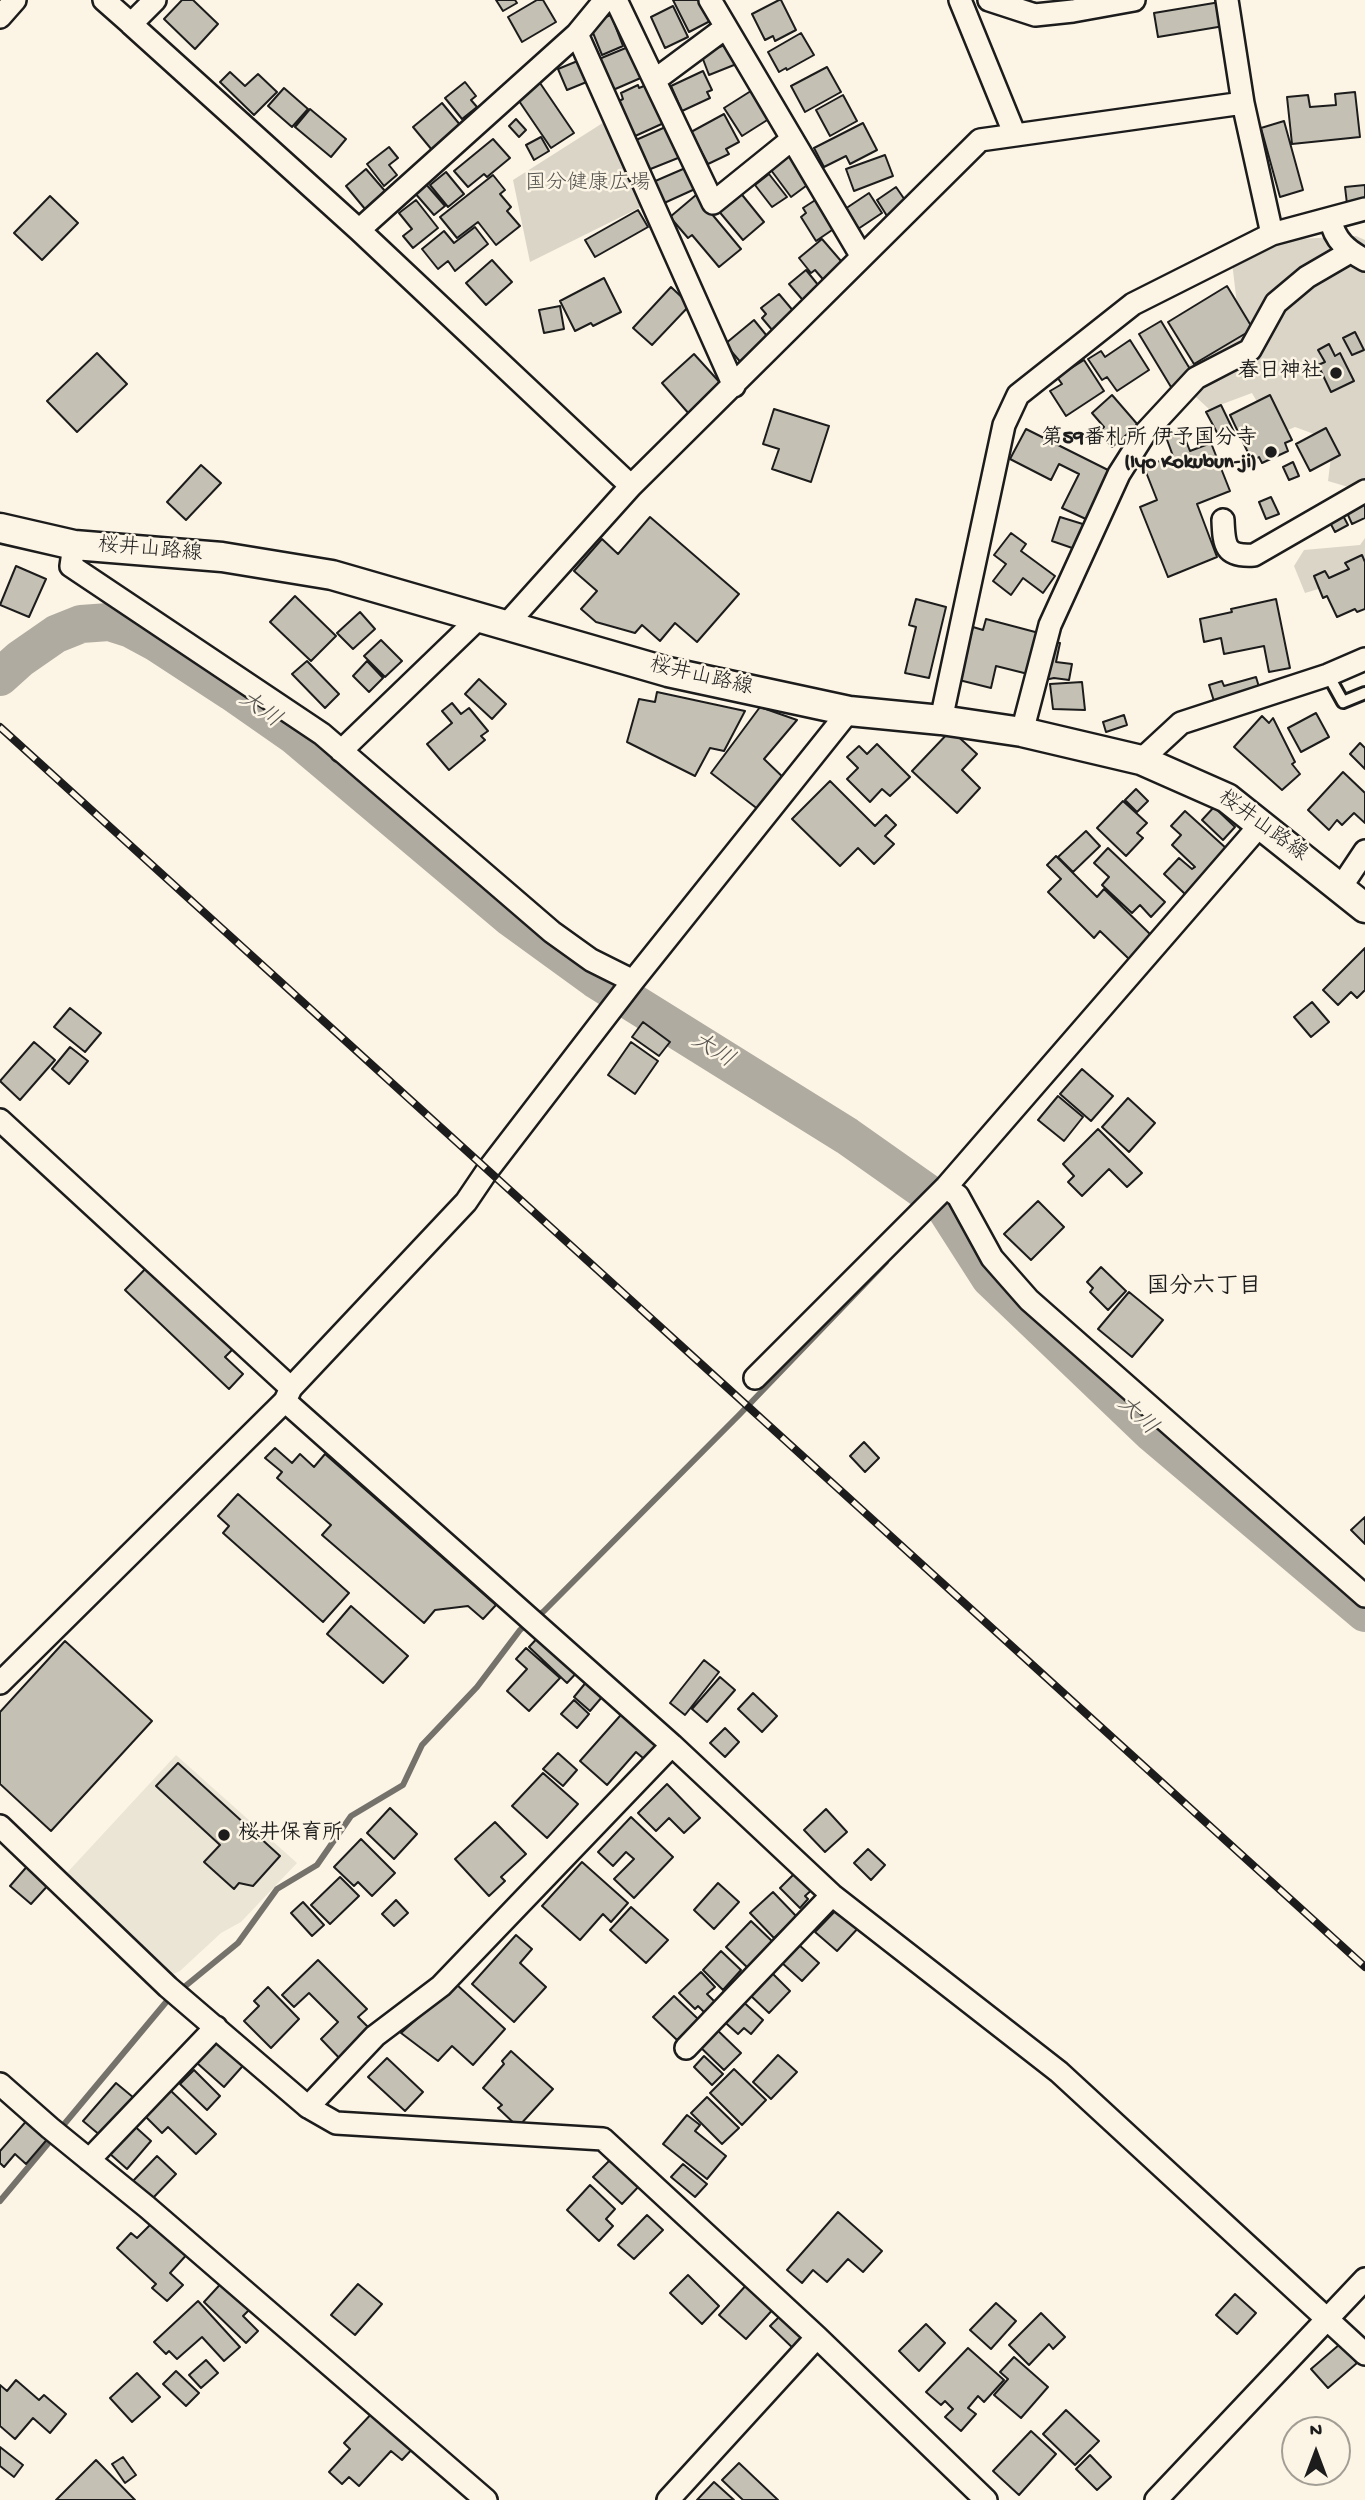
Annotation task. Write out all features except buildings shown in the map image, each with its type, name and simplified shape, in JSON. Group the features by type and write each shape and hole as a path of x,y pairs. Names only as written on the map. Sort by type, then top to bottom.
{"main road":[{"name":"桜井山路線","path":"0,528 74,545 222,557 332,575 667,672 849,711 941,720 1022,732 1141,760 1227,798 1365,908"}],"street":[{"path":"0,17 15,0"},
{"path":"104,0 359,230 631,486"},
{"path":"138,30 131,24 155,0"},
{"path":"359,230 577,34 605,0"},
{"path":"616,0 713,202 791,140"},
{"path":"710,0 862,257"},
{"path":"960,0 1015,135"},
{"path":"989,0 1035,15 1134,0"},
{"path":"1227,0 1243,103 1272,234"},
{"path":"655,80 725,28"},
{"path":"577,34 734,386"},
{"path":"341,751 493,621 980,141 1243,103"},
{"path":"941,720 1004,425 1018,395 1133,304 1272,234 1365,209"},
{"path":"1331,220 1332,228 1342,245 1357,256"},
{"path":"1022,732 1051,625 1119,474 1145,433 1196,378 1250,350 1276,303 1307,276 1357,256"},
{"path":"1223,520 1224,540 1228,550 1239,556 1254,555 1365,491"},
{"path":"74,545 71,566 322,734 552,932 591,960 633,981"},
{"path":"1141,760 1181,723 1328,675 1365,659"},
{"path":"0,1683 288,1394 466,1202 633,981 849,711"},
{"path":"755,1378 946,1187 1261,824"},
{"path":"1341,887 1365,851"},
{"path":"0,1120 288,1394 832,1895 1059,2072 1365,2354"},
{"path":"946,1187 958,1196 992,1258 1029,1300 1365,1596"},
{"path":"308,2107 375,2036 441,1986 672,1745"},
{"path":"0,1826 168,1987 308,2107 336,2123 603,2139 817,2337 986,2500"},
{"path":"686,2048 832,1895"},
{"path":"89,2161 216,2027"},
{"path":"0,2084 147,2207 486,2500"},
{"path":"1156,2500 1365,2279"},
{"path":"668,2500 817,2337"}],"lane":[{"path":"1328,675 1343,702 1365,693"}],"shaded area":[{"path":"176,1755 297,1863 241,1922 221,1933 180,1971 169,1976 65,1875"}],"green space":[{"name":"国分健康広場","path":"609,119 647,204 530,262 513,180"},
{"path":"1356,236 1365,240 1365,492 1328,481 1333,441 1295,427 1276,435 1252,393 1209,409 1173,376 1240,330 1232,262 1279,240"},
{"path":"1365,538 1365,575 1305,593 1294,566 1304,550 1360,545"}],"waterway":[{"name":"大川","path":"0,677 56,634 81,624 109,622 131,629 157,643 232,692 295,736 511,918 595,979 847,1136 942,1203 990,1278 1152,1433 1365,1613"},
{"path":"0,2201 167,2001 238,1943 277,1889 317,1865 351,1816 403,1785 422,1745 477,1687 520,1630 544,1611 739,1415 886,1262"}],"railway":[{"path":"0,727 1365,1967"}],"place":[{"name":"春日神社","path":"1336,373"},
{"name":"第59番札所 伊予国分寺 (Iyo Kokubun-ji)","path":"1271,452"},
{"name":"桜井保育所","path":"224,1835"}],"district":[{"name":"国分六丁目","path":"1204,1288"}]}
